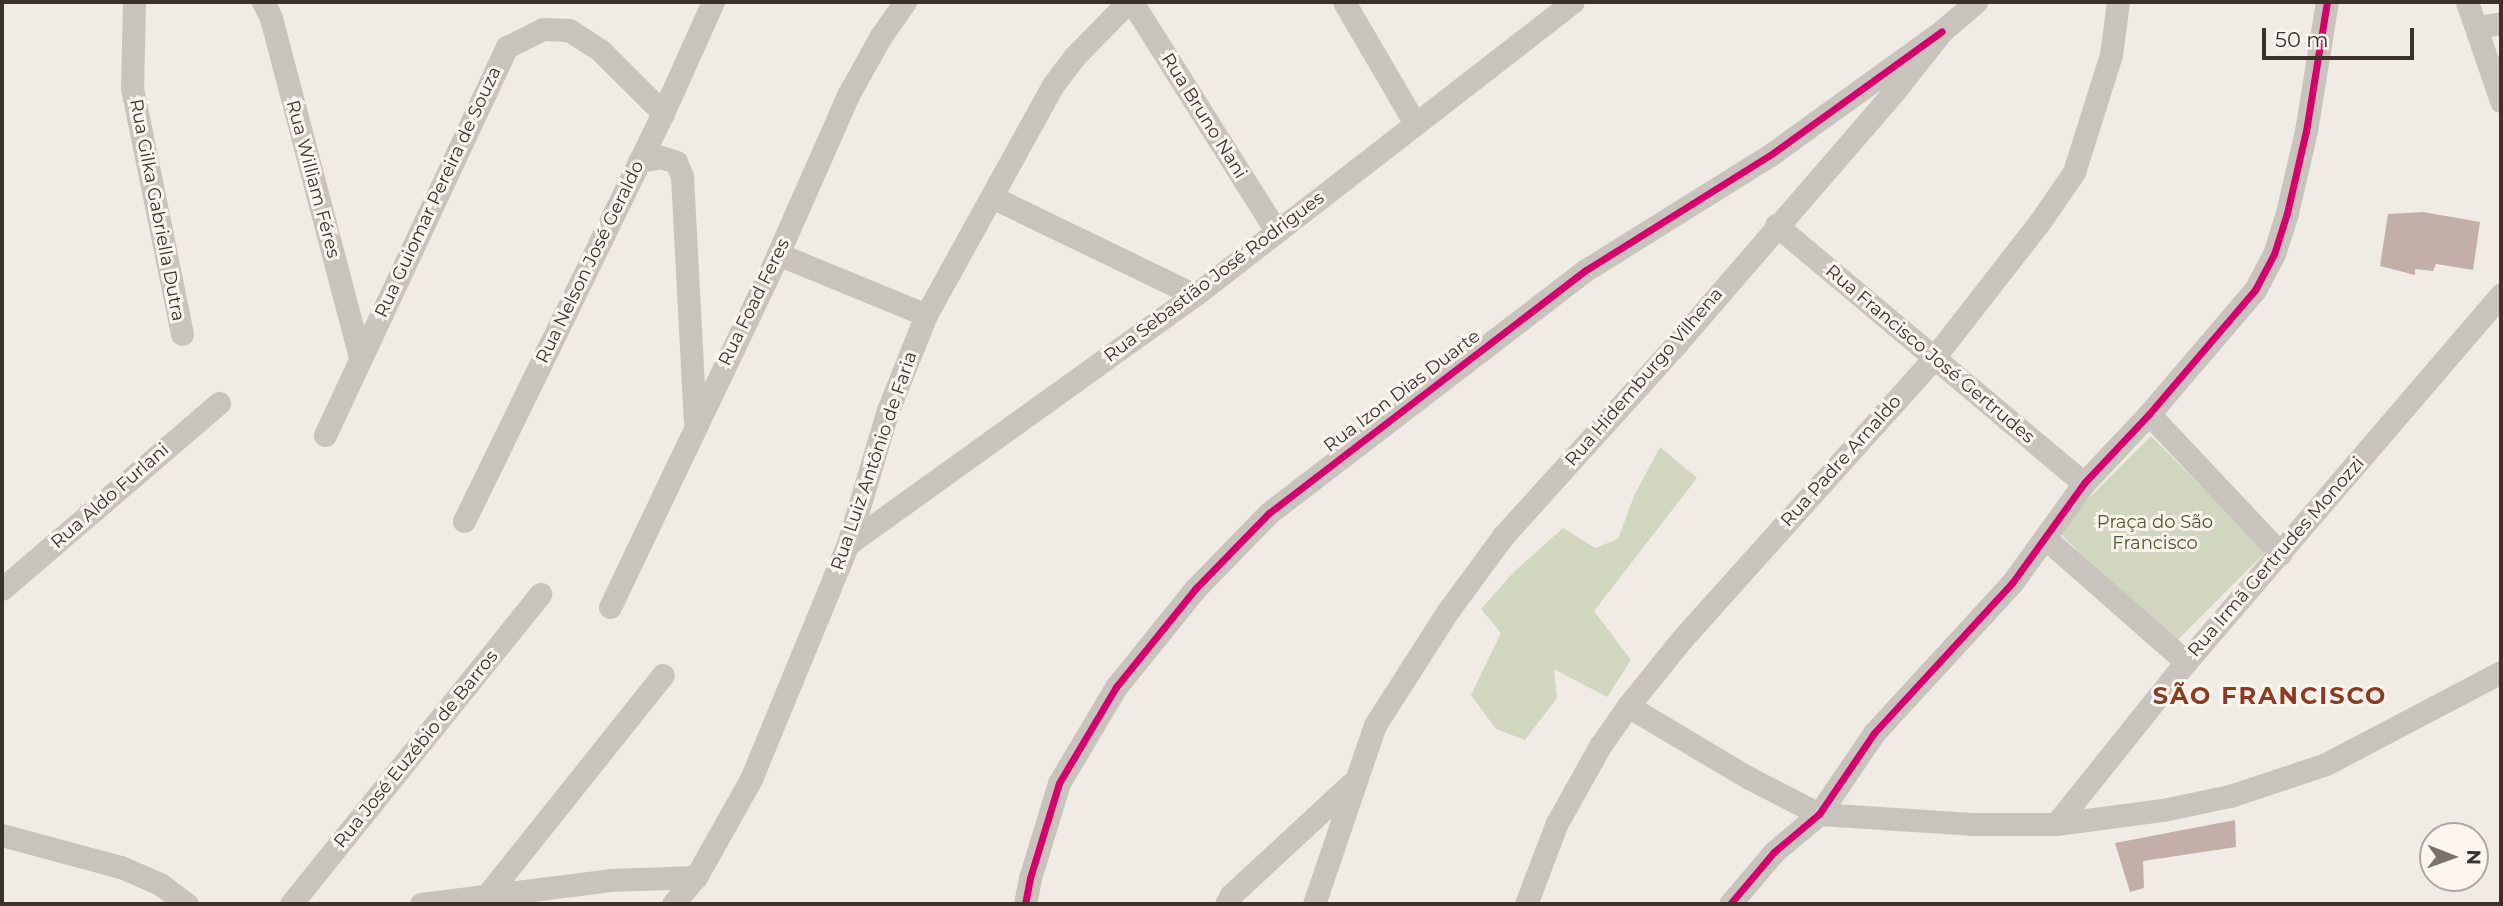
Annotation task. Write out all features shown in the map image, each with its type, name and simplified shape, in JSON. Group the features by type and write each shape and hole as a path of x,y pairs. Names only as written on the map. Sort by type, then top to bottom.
{"street":[{"name":"Rua Gilka Gabriella Dutra","path":"134,2 132,88 182,334"},
{"name":"Rua William Féres","path":"263,2 271,18 360,358"},
{"name":"Rua Nelson José Geraldo","path":"464,521 663,113 713,2"},
{"name":"Rua Foad Feres","path":"610,607 778,254 848,95 881,36 905,2"},
{"name":"Rua Luiz Antônio de Faria","path":"673,904 696,877 751,779 848,544 888,410 926,315 1053,85 1074,56 1130,2"},
{"name":"Rua Bruno Nani","path":"1130,2 1276,231"},
{"path":"1344,2 1414,122"},
{"name":"Rua Hidemburgo Vilhena","path":"1314,904 1374,725 1448,611 1503,536 1678,342 1776,225 1896,89 1941,31 1976,2"},
{"name":"Rua Padre Arnaldo","path":"1526,904 1557,823 1600,746 1629,706 1682,639 1933,359 2074,172 2111,55 2118,2"},
{"path":"1741,900 1773,852 1819,814 1874,733 2012,583 2084,484 2149,414 2255,290 2274,254 2306,131 2327,2"},
{"path":"2467,2 2501,101"},
{"name":"Rua Sebastião José Rodrigues","path":"848,544 1195,295 1561,6"},
{"path":"2477,27 2501,23"},
{"name":"Rua Guiomar Pereira de Souza","path":"325,435 507,47 543,29 569,30 601,51 663,113"},
{"name":"Rua Izon Dias Duarte","path":"1025,904 1030,878 1059,783 1116,687 1195,589 1269,513 1586,270 1773,153 1941,31"},
{"path":"639,160 661,157 676,162 682,176 695,424"},
{"path":"992,197 1195,295"},
{"name":"Rua Francisco José Gertrudes","path":"1776,225 2084,484"},
{"path":"778,254 926,315"},
{"name":"Rua Irmã Gertrudes Monozzi","path":"2056,824 2186,662 2501,294"},
{"name":"Rua Aldo Furlani","path":"2,589 219,403"},
{"path":"2149,414 2281,554"},
{"path":"2045,538 2186,662"},
{"name":"Rua José Euzébio de Barros","path":"291,904 540,594"},
{"path":"1629,706 1749,778 1819,814 1972,824 2056,824 2163,810 2230,796 2326,764 2501,671"},
{"path":"483,900 663,675"},
{"path":"1226,904 1239,887 1354,782"},
{"path":"2,835 121,867 160,884 187,904"},
{"path":"421,904 483,900 610,880 696,877"}],"green space":[{"name":"Praça do São Francisco","path":"2151,436 2266,551 2172,645 2057,530"},
{"path":"1660,447 1697,478 1594,611 1631,660 1607,697 1554,669 1557,698 1525,740 1496,729 1471,695 1501,633 1481,609 1514,572 1563,528 1595,548 1618,539 1634,496"}],"building":[{"path":"2423,212 2480,222 2473,270 2436,264 2433,271 2415,269 2415,275 2380,266 2388,214"},
{"path":"2235,820 2236,847 2143,861 2144,888 2130,892 2115,843"}],"cycle path":[{"path":"1730,904 1774,852 1819,814 1874,733 2012,583 2084,483 2149,414 2255,290 2274,254 2287,213 2306,131 2327,2"},
{"path":"1025,904 1030,878 1059,783 1116,687 1195,589 1269,513 1586,270 1773,153 1942,31"}],"district":[{"name":"SÃO FRANCISCO","path":"2270,696"}]}
